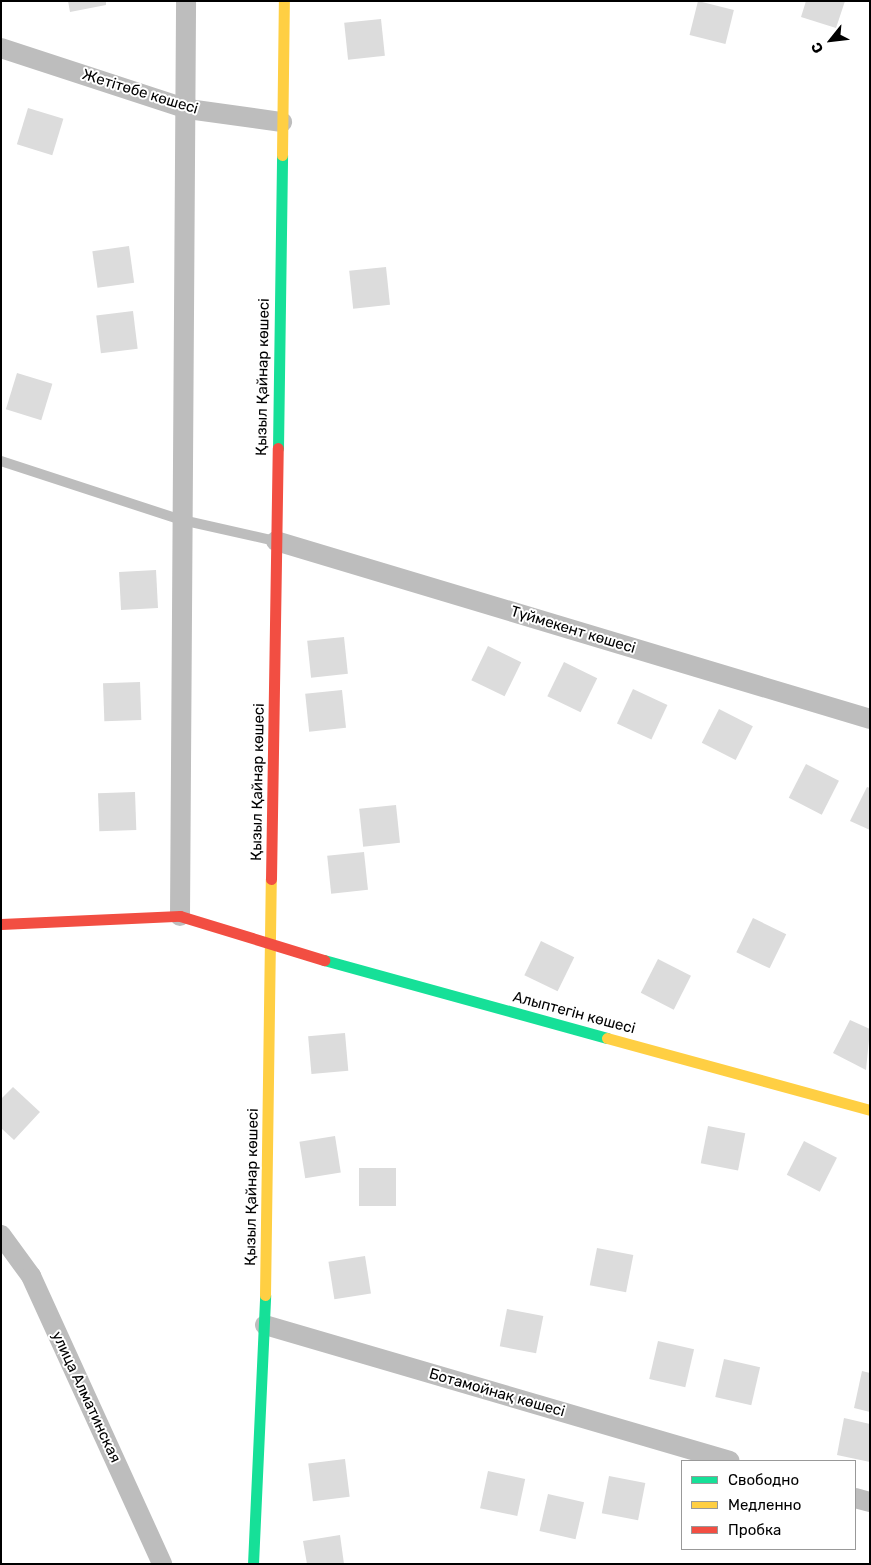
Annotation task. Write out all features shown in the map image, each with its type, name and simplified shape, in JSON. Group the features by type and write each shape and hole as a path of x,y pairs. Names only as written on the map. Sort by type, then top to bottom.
{"street":[{"path":"1,924 180,916 182,520 188,109 186,1"},
{"name":"Қызыл Қайнар көшесі","path":"253,1564 265,1325 284,1"},
{"name":"Жетітөбе көшесі","path":"1,48 188,109 282,122"},
{"name":"Түймекент көшесі","path":"276,541 870,719"},
{"name":"Алыптегін көшесі","path":"180,916 270,945 870,1110"},
{"name":"улица Алматинская","path":"1,1234 31,1276 162,1564"},
{"name":"Ботамойнақ көшесі","path":"265,1325 727,1460"},
{"path":"856,1498 870,1502"}],"lane":[{"path":"1,461 182,520 276,541"}],"building":[{"path":"68,1 106,1 106,5 70,12"},
{"path":"698,1 734,10 725,44 690,35"},
{"path":"806,1 845,1 836,28 801,17"},
{"path":"381,19 385,56 348,60 344,23"},
{"path":"28,108 63,119 52,155 17,144"},
{"path":"129,246 134,283 98,288 92,251"},
{"path":"386,267 390,305 353,309 349,271"},
{"path":"133,311 138,349 101,353 96,316"},
{"path":"17,373 52,384 41,420 6,409"},
{"path":"156,570 158,608 121,610 119,572"},
{"path":"344,637 348,674 311,678 307,641"},
{"path":"488,646 521,662 505,696 471,680"},
{"path":"564,662 597,678 581,712 547,696"},
{"path":"140,682 141,720 104,721 103,683"},
{"path":"633,689 667,705 651,739 617,723"},
{"path":"342,690 346,728 309,732 305,694"},
{"path":"719,709 753,726 736,760 702,743"},
{"path":"806,764 839,781 822,815 789,798"},
{"path":"867,787 870,788 870,830 850,821"},
{"path":"135,792 136,830 99,831 98,793"},
{"path":"396,805 400,843 363,847 359,809"},
{"path":"364,852 368,890 331,894 327,856"},
{"path":"753,918 786,934 770,968 736,952"},
{"path":"541,941 574,957 558,991 524,975"},
{"path":"658,959 691,976 674,1010 641,993"},
{"path":"850,1020 870,1029 866,1070 833,1053"},
{"path":"345,1033 348,1071 311,1074 308,1036"},
{"path":"13,1087 40,1112 14,1140 1,1128 1,1099"},
{"path":"708,1126 745,1133 738,1171 701,1163"},
{"path":"335,1136 341,1173 305,1178 299,1142"},
{"path":"804,1141 837,1158 820,1192 787,1175"},
{"path":"359,1168 396,1168 396,1206 359,1206"},
{"path":"597,1248 633,1255 626,1292 590,1285"},
{"path":"365,1256 371,1294 334,1299 328,1262"},
{"path":"507,1309 543,1316 536,1353 500,1346"},
{"path":"658,1341 694,1349 685,1387 649,1379"},
{"path":"724,1359 760,1367 751,1405 715,1397"},
{"path":"862,1371 870,1373 870,1412 854,1408"},
{"path":"844,1418 870,1424 870,1462 837,1455"},
{"path":"345,1459 350,1497 313,1501 308,1464"},
{"path":"488,1471 525,1479 517,1516 480,1508"},
{"path":"609,1476 645,1483 638,1520 602,1513"},
{"path":"548,1494 584,1502 576,1539 539,1531"},
{"path":"340,1535 344,1564 307,1564 303,1541"}],"traffic: fast":[{"path":"278,448 282,155"},
{"path":"324,960 607,1038"},
{"path":"253,1564 265,1295"}],"traffic: slow":[{"path":"282,155 284,1"},
{"path":"265,1295 271,879"},
{"path":"607,1038 870,1110"}],"traffic: jam":[{"path":"271,879 278,448"},
{"path":"1,924 180,916 324,960"}]}
